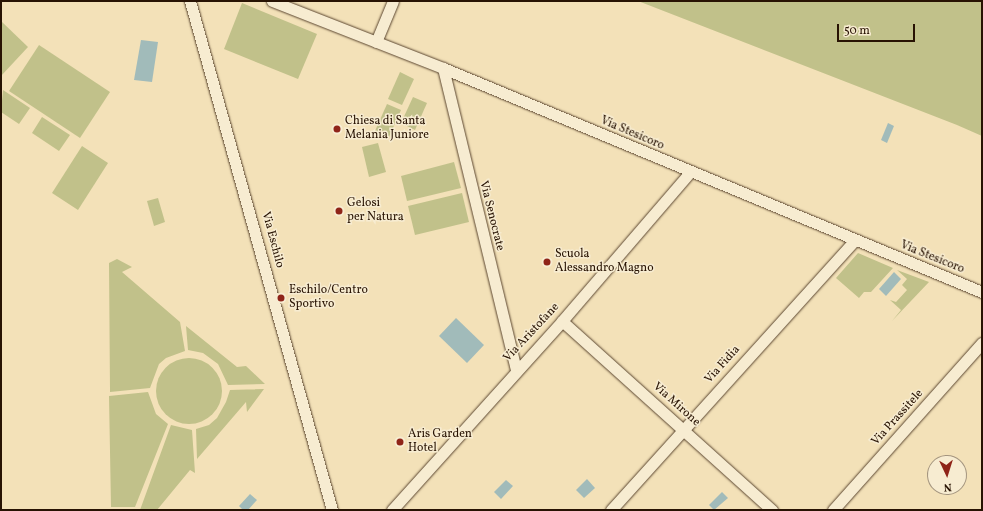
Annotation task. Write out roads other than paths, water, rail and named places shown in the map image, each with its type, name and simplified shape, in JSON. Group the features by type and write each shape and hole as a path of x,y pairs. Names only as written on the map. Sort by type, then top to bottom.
{"street":[{"name":"Via Eschilo","path":"190,1 332,510"},
{"name":"Via Stesicoro","path":"272,1 442,68 982,292"},
{"path":"376,42 393,1"},
{"name":"Via Senocrate","path":"442,68 516,370"},
{"name":"Via Aristofane","path":"392,510 516,370 562,321 690,172"},
{"name":"Via Fidia","path":"611,510 683,428 855,240"},
{"name":"Via Mirone","path":"562,321 683,428 772,510"},
{"name":"Via Prassitele","path":"833,510 982,343"}],"water":[{"path":"141,40 158,42 152,82 134,80"},
{"path":"888,123 894,126 887,143 881,140"},
{"path":"894,272 901,279 886,296 879,289"},
{"path":"456,318 484,345 467,363 439,336"},
{"path":"587,479 595,488 584,498 576,490"},
{"path":"506,480 513,486 501,499 494,492"},
{"path":"722,492 728,498 714,510 709,505"},
{"path":"250,494 257,500 248,510 243,510 239,506"}],"place":[{"name":"Chiesa di Santa Melania Juniore","path":"337,129"},
{"name":"Gelosi per Natura","path":"339,211"},
{"name":"Scuola Alessandro Magno","path":"547,262"},
{"name":"Eschilo/Centro Sportivo","path":"281,298"},
{"name":"Aris Garden Hotel","path":"400,442"}]}
